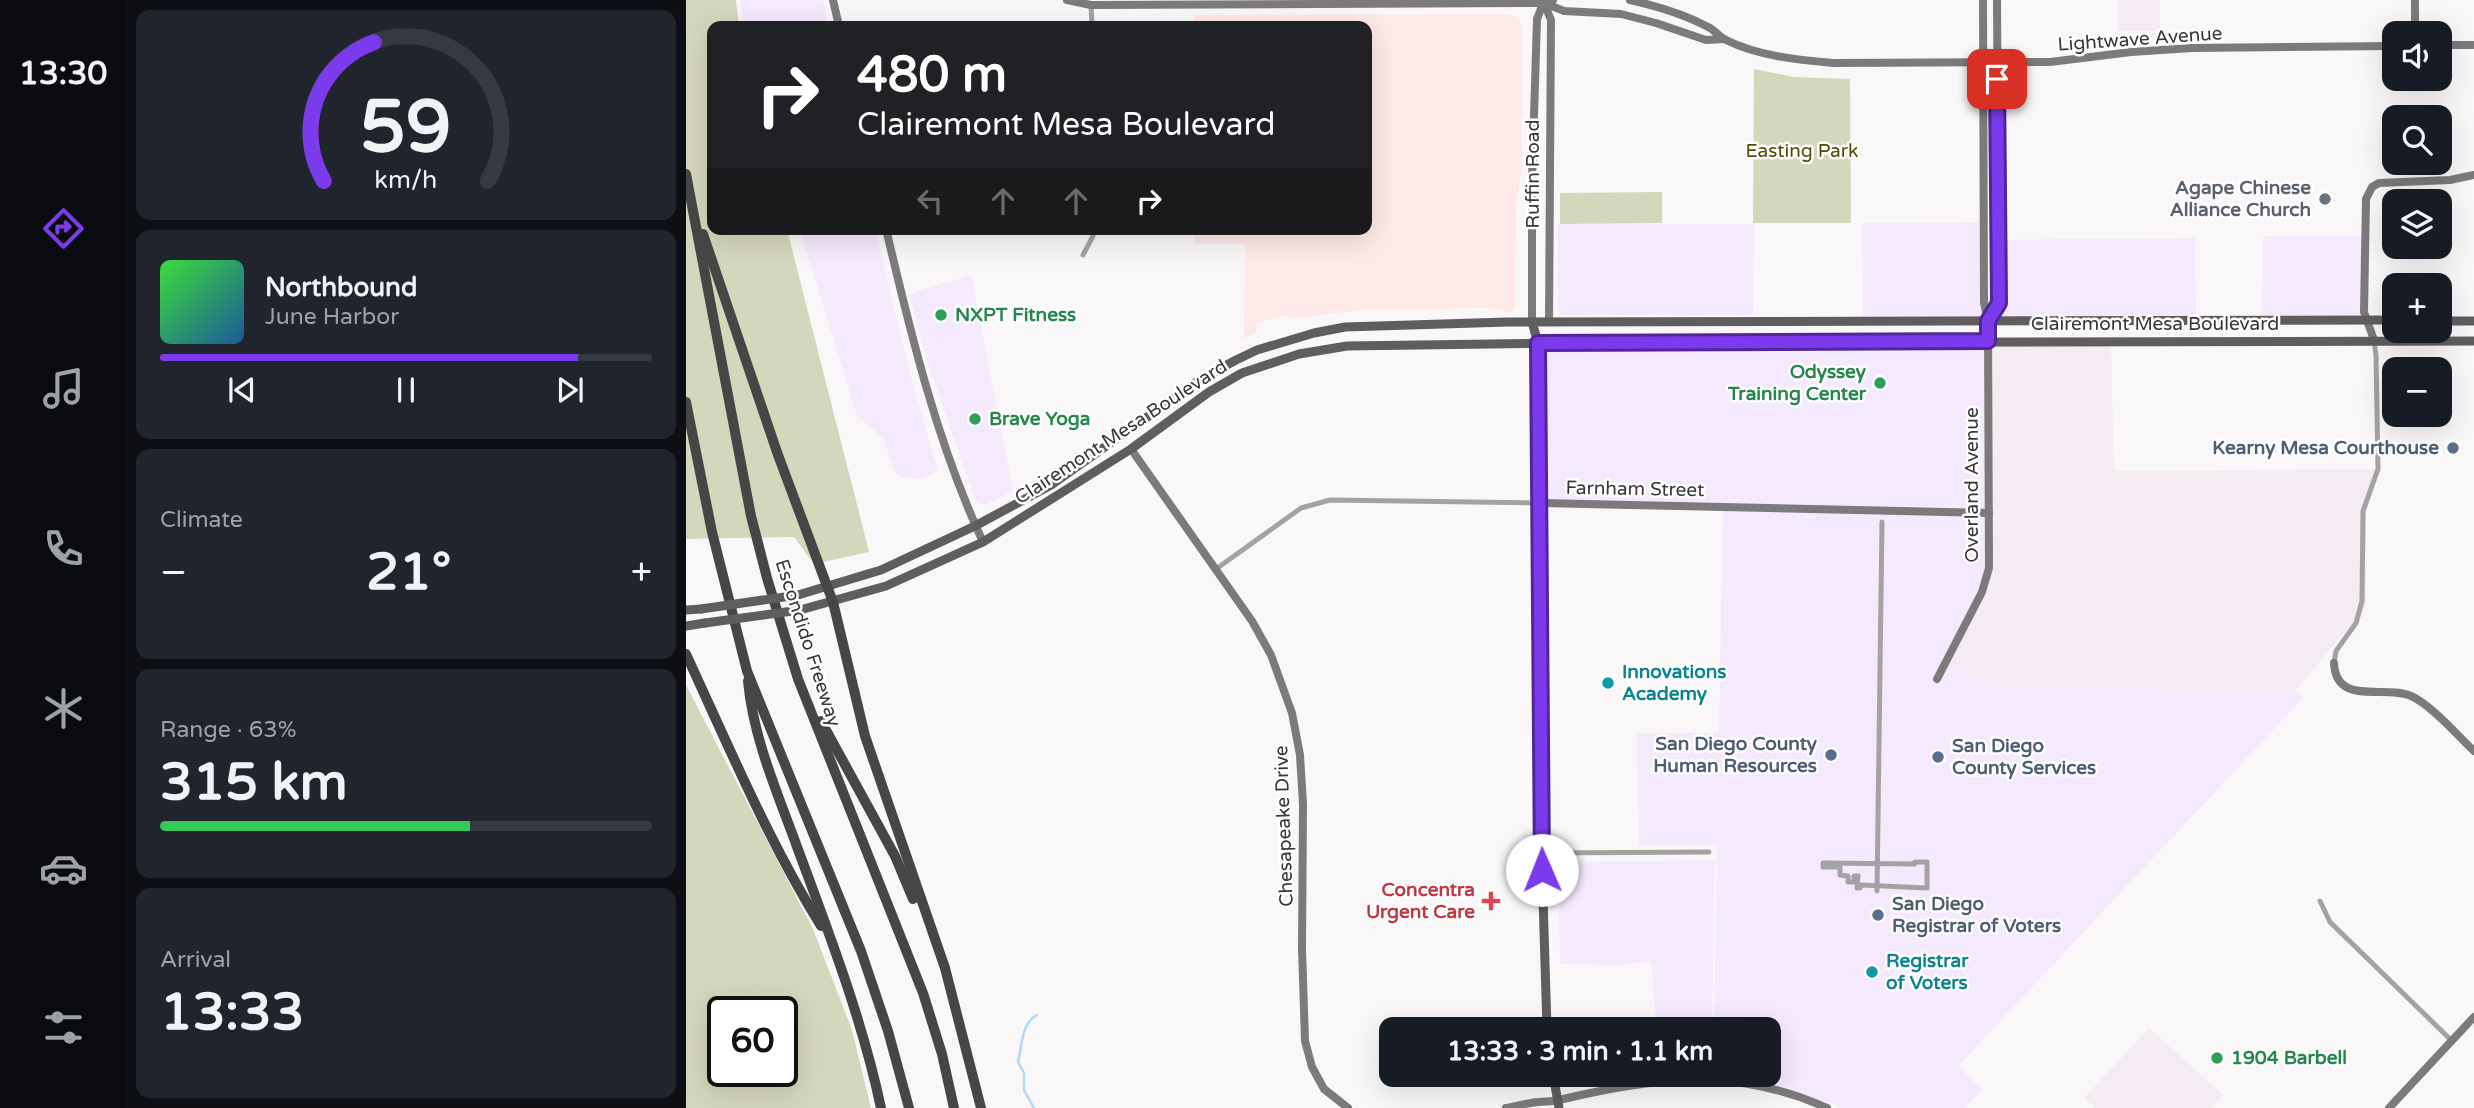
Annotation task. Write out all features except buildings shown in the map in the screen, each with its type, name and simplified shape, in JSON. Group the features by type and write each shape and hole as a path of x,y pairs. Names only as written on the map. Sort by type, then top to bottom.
{"highway":[{"name":"Escondido Freeway","path":"686,174 751,516 766,578 797,679 923,993 942,1054 954,1108"},
{"path":"690,193 751,377 833,602 865,736 945,968 981,1108"},
{"path":"686,402 712,532 747,671 861,951 888,1031 909,1108"},
{"path":"686,654 798,889 834,946"},
{"path":"747,671 750,704 775,788 834,946 867,1046 881,1108"},
{"path":"797,679 895,856 953,999"}],"main road":[{"name":"Clairemont Mesa Boulevard","path":"686,610 798,595 881,570 975,526 1051,485 1201,379 1257,350 1345,327 1532,322 2382,320"},
{"path":"2452,321 2474,321"},
{"name":"Ruffin Road","path":"1532,322 1538,343 1542,853 1547,1017"},
{"name":"Ruffin Road","path":"1538,343 1549,322"},
{"name":"Clairemont Mesa Boulevard","path":"686,626 800,610 886,586 983,542 1131,449 1209,392 1260,365 1299,354 1347,346 2472,340"},
{"path":"1555,1087 1558,1105"}],"street":[{"path":"833,0 838,21"},
{"name":"Lightwave Avenue","path":"1068,0 1091,5 1175,2 1547,1 1564,10 1621,14 1706,40 1724,39"},
{"name":"Lightwave Avenue","path":"1630,0 1687,17 1711,28 1724,39 1756,51 1801,61 1833,63 2050,62 2192,48 2382,46"},
{"name":"Overland Avenue","path":"1937,679 1989,568 1988,321 1984,303 1983,0"},
{"name":"Overland Avenue","path":"1988,321 1999,303 1997,0"},
{"path":"2415,0 2415,21"},
{"name":"Ruffin Road","path":"1532,322 1532,181 1537,19 1547,1"},
{"name":"Ruffin Road","path":"1547,1 1551,20 1549,322"},
{"path":"1091,5 1091,21"},
{"path":"2452,46 2474,45"},
{"path":"2474,175 2430,181 2387,182 2372,187 2366,199 2364,308 2374,340 2378,469 2363,511 2363,595 2356,623 2336,651 2334,663 2335,671 2345,687 2353,691 2398,692 2412,696 2474,751"},
{"path":"887,235 920,369 983,542"},
{"path":"1083,255 1093,235"},
{"name":"Chesapeake Drive","path":"1131,449 1252,621 1271,655 1297,734 1303,804 1302,966 1305,1041 1312,1067 1324,1088 1348,1108"},
{"name":"Farnham Street","path":"1216,569 1301,508 1330,500 1989,513"},
{"path":"1877,888 1882,522"},
{"path":"1542,853 1709,852"},
{"path":"1927,862 1927,888 1877,888 1861,885 1857,888 1858,876 1854,876 1854,882 1848,882 1848,876 1839,876 1840,867 1823,867 1823,863 1927,862"},
{"path":"2320,901 2330,922 2452,1041"},
{"path":"2389,1108 2474,1017"},
{"path":"1506,1108 1539,1101 1558,1105 1577,1095 1677,1079 1729,1081 1760,1086 1827,1108"}],"shaded area":[{"path":"740,0 823,0 827,21 742,21"},
{"path":"2118,0 2160,0 2160,31 2118,31"},
{"path":"1508,14 1518,18 1522,27 1522,165 1516,206 1515,309 1510,312 1489,308 1359,310 1293,319 1285,315 1257,323 1256,333 1244,338 1245,244 1194,244 1194,235 1372,235 1372,21 1194,21 1194,15"},
{"path":"1981,222 1983,319 1863,320 1862,223"},
{"path":"1558,224 1754,224 1753,315 1563,315 1558,311"},
{"path":"802,235 876,235 911,378 938,471 923,479 902,477 895,473 883,438 857,416"},
{"path":"2263,236 2362,236 2360,317 2262,318"},
{"path":"2195,238 2196,319 1993,319 1994,240"},
{"path":"971,275 1013,491 985,505 976,502 927,360 909,294"},
{"path":"1990,344 1994,541 1989,584 1948,663 2002,689 2295,691 2303,698 1958,1066 1982,1090 1965,1108 1842,1108 1781,1086 1781,1017 1714,1017 1717,845 1639,845 1637,733 1719,733 1723,511 1949,513 1545,502 1546,346"},
{"path":"1990,344 2111,344 2114,471 2378,469 2366,515 2366,607 2295,691 2002,689 1985,684 1947,663 1989,584 1994,541"},
{"path":"1715,860 1712,1017 1656,1017 1651,961 1620,965 1560,964 1560,868 1568,862"},
{"path":"2149,1028 2223,1095 2211,1108 2096,1108 2084,1098"}],"green space":[{"path":"686,0 736,0 738,21 707,21 707,235 789,235 869,552 814,564 794,537 686,539"},
{"name":"Easting Park","path":"1754,69 1794,77 1850,79 1851,223 1753,223"},
{"path":"1662,192 1662,223 1560,224 1560,193"},
{"path":"686,685 813,929 852,1030 871,1108 686,1108"}],"waterway":[{"path":"1034,1108 1024,1090 1024,1073 1018,1062 1025,1029 1037,1015"}],"place":[{"name":"Agape Chinese Alliance Church","path":"2325,199"},
{"name":"NXPT Fitness","path":"941,315"},
{"name":"Odyssey Training Center","path":"1880,383"},
{"name":"Brave Yoga","path":"975,419"},
{"name":"Kearny Mesa Courthouse","path":"2453,448"},
{"name":"Innovations Academy","path":"1608,683"},
{"name":"San Diego County Human Resources","path":"1831,755"},
{"name":"San Diego County Services","path":"1938,757"},
{"name":"Concentra Urgent Care","path":"1491,901"},
{"name":"San Diego Registrar of Voters","path":"1878,915"},
{"name":"Registrar of Voters","path":"1872,972"},
{"name":"1904 Barbell","path":"2217,1058"}],"route":[{"path":"1542,870 1538,343 1988,341 1988,321 1999,303 1997,79"}]}
